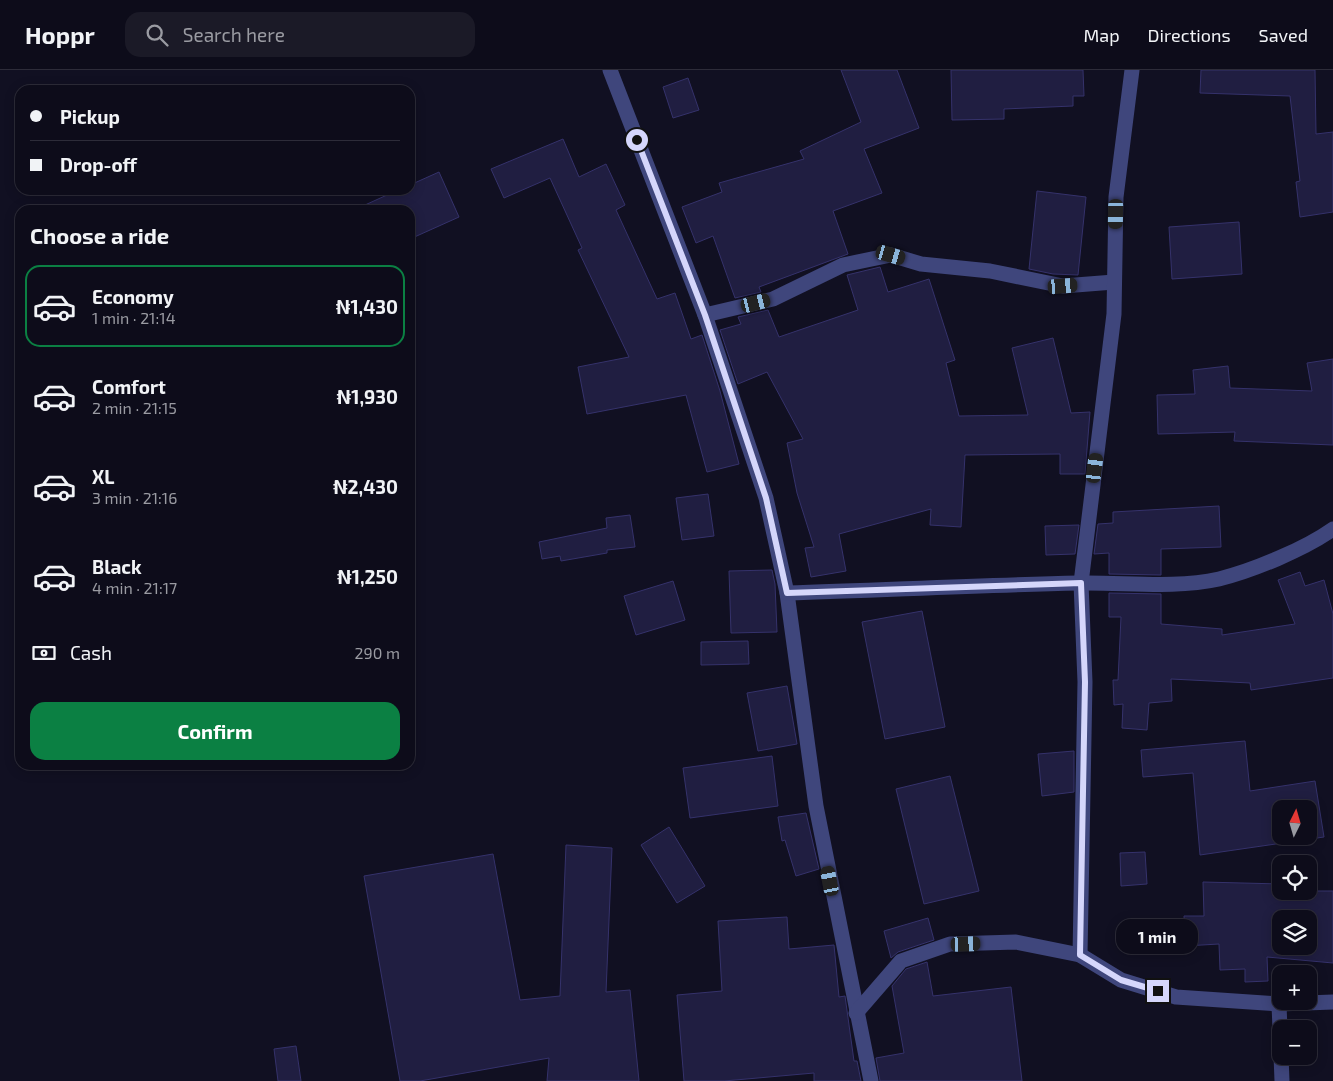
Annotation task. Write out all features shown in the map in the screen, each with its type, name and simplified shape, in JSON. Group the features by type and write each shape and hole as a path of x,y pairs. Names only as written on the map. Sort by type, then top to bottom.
{"street":[{"path":"610,70 705,315 766,498 787,593 816,806 856,1013 872,1081"},
{"path":"1080,955 1085,682 1081,583 1114,314 1116,197 1132,70"},
{"path":"705,315 773,299 843,264 891,255 920,264 990,271 1063,286 1114,282"},
{"path":"787,593 1081,583 1179,583 1218,579 1248,569 1311,542 1333,529"},
{"path":"856,1013 901,961 950,944 1016,942 1080,955 1121,980 1176,997 1272,1004"},
{"path":"1317,1003 1333,1002"},
{"path":"1279,1010 1282,1081"}],"building":[{"path":"841,70 897,70 919,128 864,149 882,193 833,211 848,254 759,287 761,292 735,298 713,236 696,243 682,207 722,192 719,183 804,159 800,151 861,122"},
{"path":"951,70 1083,70 1084,96 1073,96 1073,106 1004,109 1004,119 952,120"},
{"path":"1201,70 1315,70 1316,134 1333,132 1333,212 1300,217 1296,182 1300,181 1290,96 1200,93"},
{"path":"688,78 699,110 673,118 663,87"},
{"path":"563,139 579,177 606,164 625,205 616,210 657,299 675,293 691,339 702,335 720,391 739,464 707,472 686,395 587,414 578,367 629,357 578,250 582,248 550,178 504,198 491,169"},
{"path":"439,172 459,217 415,237 415,205 365,205 387,195 415,195 415,183"},
{"path":"1037,191 1086,197 1078,275 1053,274 1029,269"},
{"path":"1239,222 1242,274 1172,279 1169,227"},
{"path":"880,267 888,292 929,279 955,360 946,363 959,416 1028,415 1012,348 1053,338 1071,413 1090,412 1085,474 1060,474 1060,454 965,455 961,527 930,525 931,509 839,534 846,571 811,577 805,548 814,547 797,493 787,443 803,439 767,372 738,384 720,330 741,324 738,317 768,310 779,337 858,310 847,275"},
{"path":"1333,359 1333,445 1234,441 1235,432 1158,434 1157,395 1195,394 1193,370 1228,366 1230,388 1312,391 1307,363"},
{"path":"708,494 714,536 682,540 676,498"},
{"path":"1219,506 1221,547 1161,549 1161,575 1109,574 1109,553 1094,554 1098,524 1113,523 1113,512"},
{"path":"630,515 635,547 607,550 607,553 561,561 560,556 542,559 539,542 607,528 606,518"},
{"path":"1079,525 1075,554 1046,555 1045,526"},
{"path":"772,570 775,584 777,632 731,633 729,571"},
{"path":"1300,572 1305,586 1324,580 1333,614 1333,678 1251,690 1250,683 1171,679 1172,701 1149,703 1147,730 1122,728 1123,704 1114,705 1113,680 1118,680 1121,617 1109,617 1109,593 1161,594 1161,624 1222,629 1222,635 1295,624 1278,580"},
{"path":"673,581 685,620 636,635 624,596"},
{"path":"922,611 945,727 885,739 862,622"},
{"path":"748,641 749,664 701,665 701,642"},
{"path":"787,686 797,744 758,751 747,693"},
{"path":"1245,741 1250,791 1315,781 1324,837 1318,838 1318,800 1272,800 1272,845 1200,855 1193,773 1143,777 1141,750"},
{"path":"1074,751 1074,792 1042,796 1038,754"},
{"path":"772,756 778,806 690,818 683,768"},
{"path":"950,776 979,891 924,904 896,789"},
{"path":"806,813 819,869 796,876 785,840 782,841 778,817"},
{"path":"669,827 705,886 677,903 641,845"},
{"path":"566,845 612,848 606,992 630,990 639,1081 547,1081 549,1058 420,1081 400,1081 364,876 493,854 520,1000 560,996"},
{"path":"1145,852 1147,884 1121,886 1120,853"},
{"path":"1203,882 1272,884 1272,900 1317,900 1317,891 1333,891 1333,963 1267,957 1268,981 1245,982 1245,969 1220,970 1219,944 1185,946 1184,916 1204,916"},
{"path":"787,917 789,949 834,945 839,997 845,996 854,1061 857,1061 861,1081 814,1081 814,1073 724,1081 684,1081 677,995 722,991 718,921"},
{"path":"928,918 934,940 898,952 891,958 884,931"},
{"path":"927,962 933,996 1011,987 1022,1081 880,1081 876,1058 904,1053 892,986 906,969"},
{"path":"296,1046 301,1081 278,1081 274,1049"}],"route":[{"path":"637,140 705,315 766,498 787,593 1081,583 1085,682 1080,955 1121,980 1158,991"}]}
